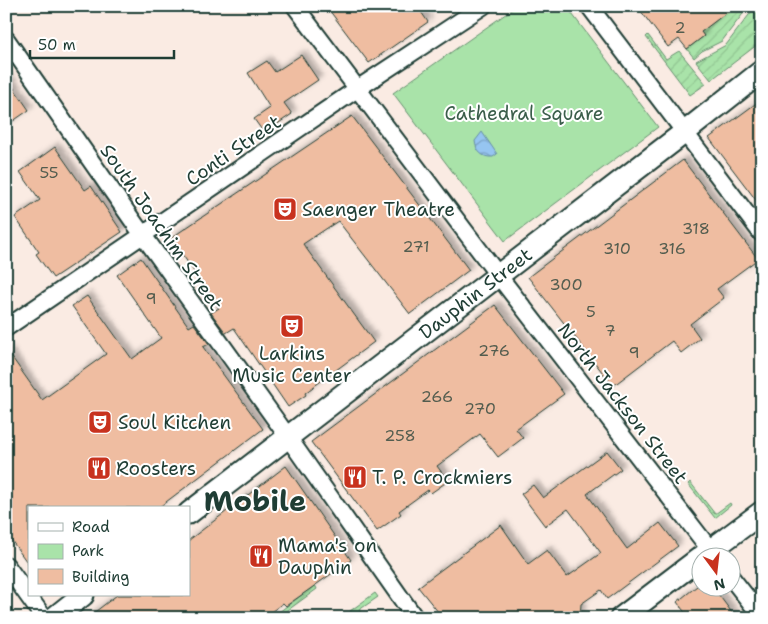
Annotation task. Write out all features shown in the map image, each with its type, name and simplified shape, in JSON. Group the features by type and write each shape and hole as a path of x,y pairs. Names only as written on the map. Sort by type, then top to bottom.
{"street":[{"name":"North Jackson Street","path":"295,6 700,546"},
{"name":"Conti Street","path":"6,328 357,89 483,6"},
{"path":"589,6 762,234"},
{"name":"South Joachim Street","path":"6,39 415,618"},
{"name":"Dauphin Street","path":"190,512 762,71"},
{"path":"719,546 762,512"},
{"path":"6,565 28,596"},
{"path":"621,618 690,567"},
{"path":"740,589 762,617"},
{"path":"28,596 44,618"},
{"path":"54,618 82,596"}],"shaded area":[{"path":"6,6 762,6 762,618 6,618"}],"green space":[{"name":"Cathedral Square","path":"517,6 566,6 658,127 505,241 393,93"},
{"path":"735,6 749,6 722,41 702,51 694,58 687,49 704,36 701,32"},
{"path":"762,6 762,41 711,80 696,61 726,45 752,11"},
{"path":"648,35 666,59 679,51 706,84 690,95 646,37"},
{"path":"690,482 715,514 730,503 731,505 715,518 688,484"},
{"path":"315,585 317,589 277,618 271,618"},
{"path":"375,593 378,597 359,610 364,618 355,618 350,611"}],"water":[{"path":"482,132 497,154 493,157 483,155 477,148 475,141"}],"building":[{"path":"326,6 417,6 428,22 369,63"},
{"path":"637,6 735,6 701,32 704,36 687,49 679,39 668,47"},
{"path":"301,55 318,80 284,103 292,114 264,133 254,119 270,108 248,73 267,61 275,72"},
{"path":"6,77 29,110 6,126"},
{"path":"762,99 762,208 709,138"},
{"path":"352,116 469,270 410,314 338,221 303,244 374,342 288,407 234,328 226,333 211,313 219,308 171,238"},
{"path":"55,147 85,190 91,186 122,232 53,278 36,254 39,252 15,217 40,200 20,172"},
{"path":"683,160 758,259 717,289 724,298 690,324 700,338 681,353 672,341 613,386 528,277"},
{"path":"141,258 189,327 194,324 209,344 203,347 263,429 161,506 28,506 28,564 6,533 6,349 42,400 106,354 72,306 87,296 132,359 161,338 117,275"},
{"path":"495,305 564,394 516,429 523,438 498,457 480,434 437,466 448,481 431,493 428,490 399,511 401,514 377,531 311,442"},
{"path":"607,451 621,469 587,494 627,549 660,523 678,546 607,599 601,590 581,604 580,618 443,618 418,587 501,525 528,564 547,550 567,577 601,553 568,509 545,526 521,494 533,485 543,498"},
{"path":"286,466 351,560 286,606 283,603 263,618 87,618 116,596 190,596 190,539"},
{"path":"690,592 690,596 720,596 736,618 689,618 677,602"}],"place":[{"name":"Saenger Theatre","path":"285,209"},
{"name":"Larkins Music Center","path":"292,326"},
{"name":"Soul Kitchen","path":"100,422"},
{"name":"Roosters","path":"99,468"},
{"name":"T. P. Crockmiers","path":"355,477"},
{"name":"Mama's on Dauphin","path":"261,556"}],"district":[{"name":"Mobile","path":"255,501"}]}
